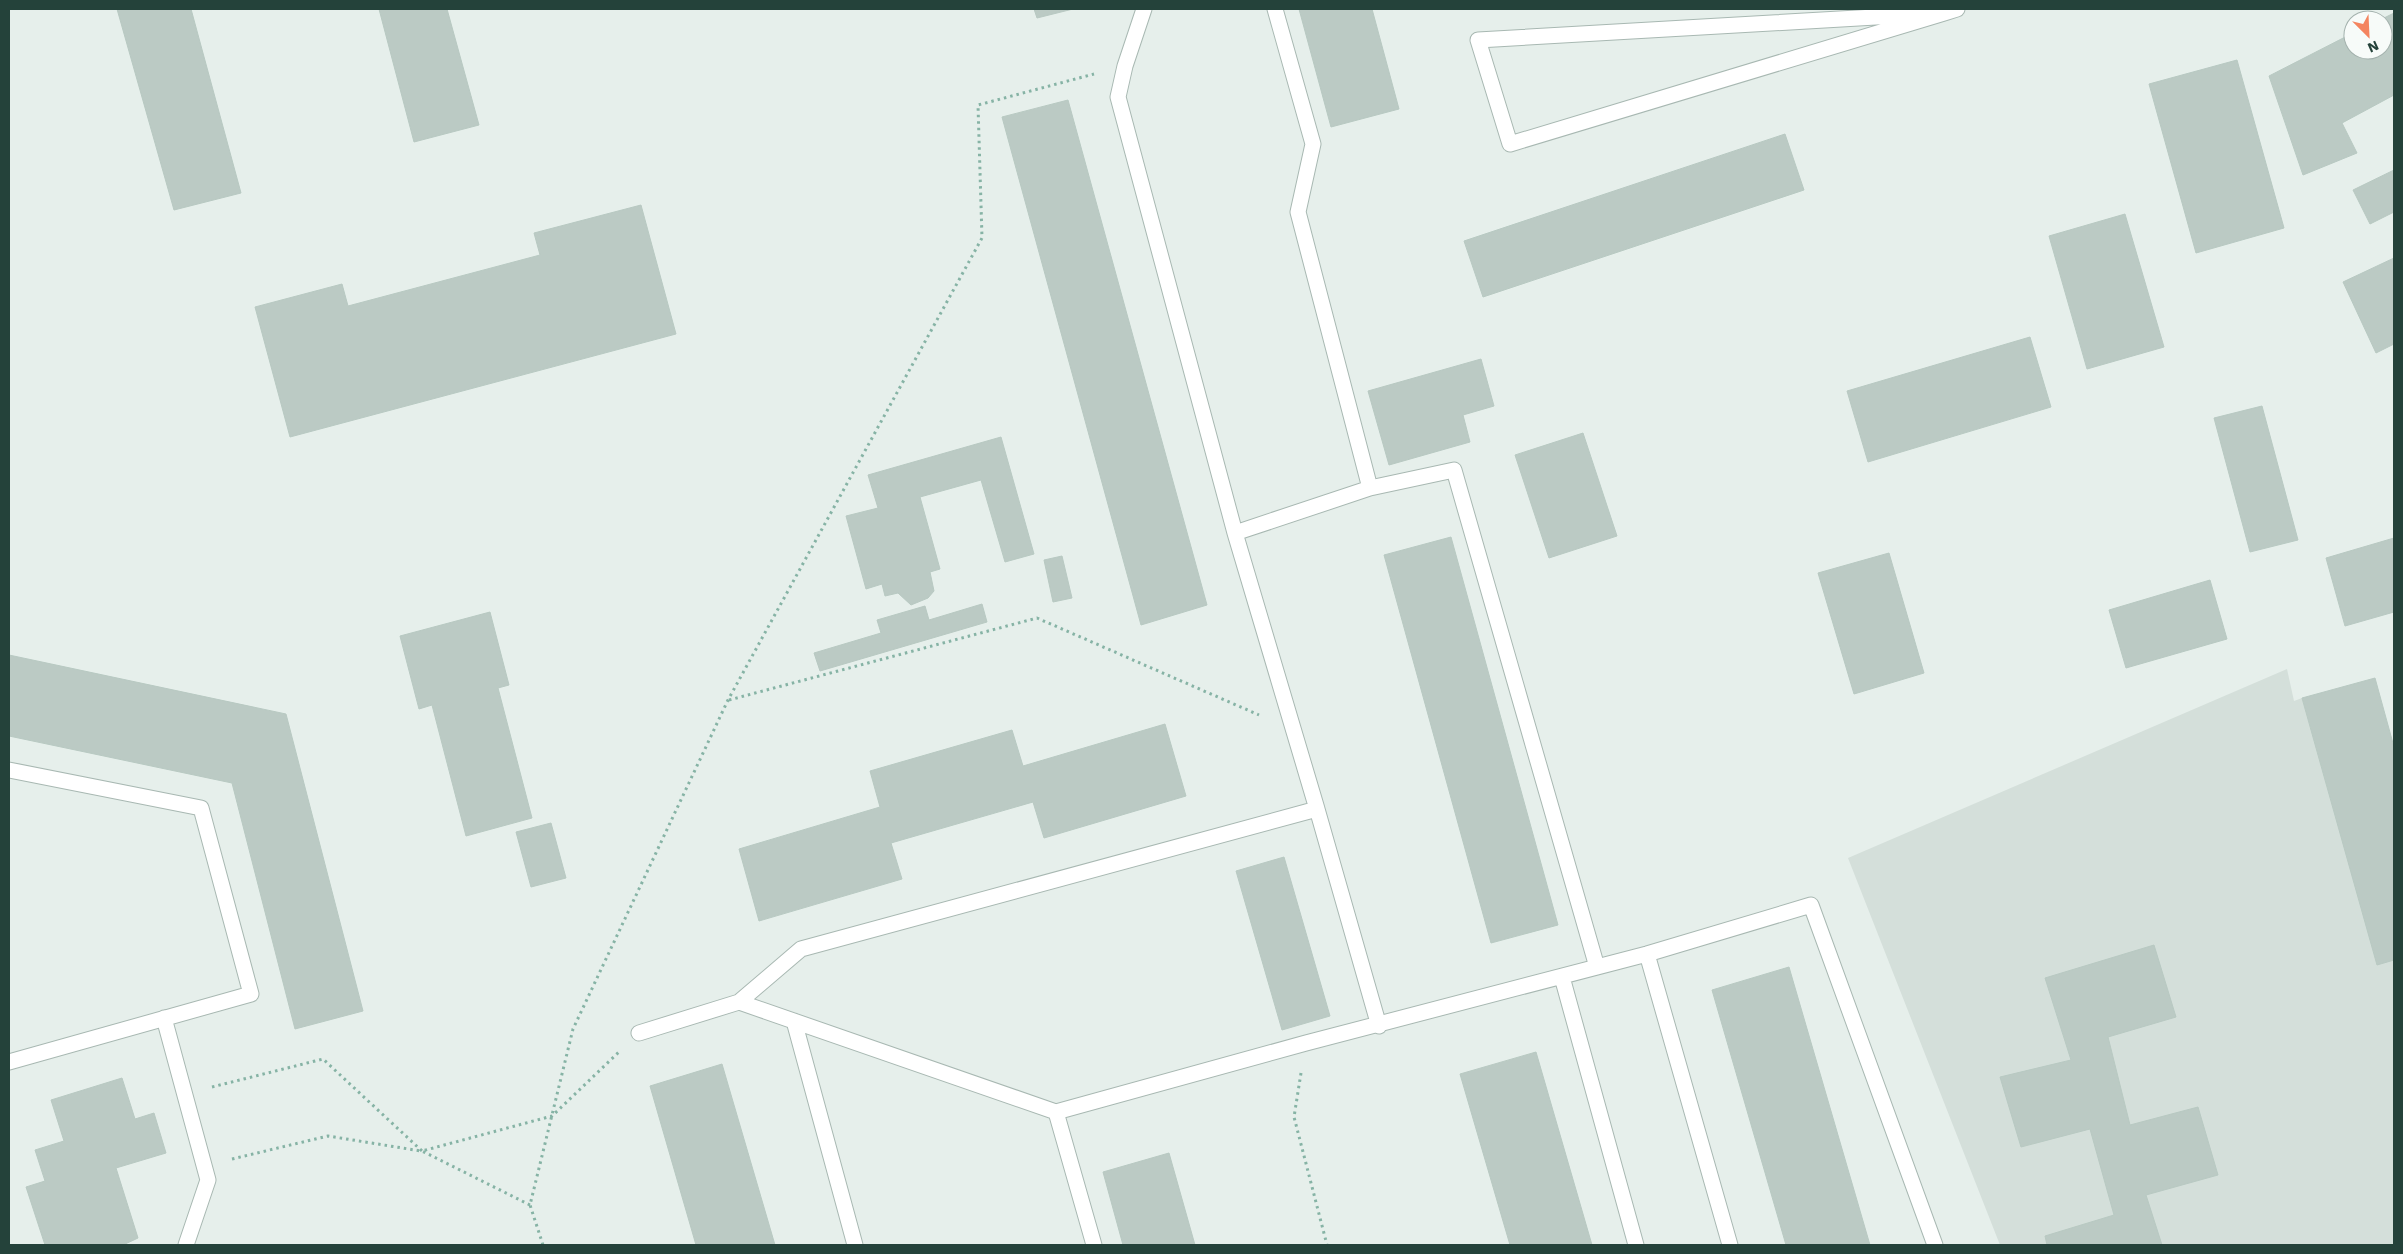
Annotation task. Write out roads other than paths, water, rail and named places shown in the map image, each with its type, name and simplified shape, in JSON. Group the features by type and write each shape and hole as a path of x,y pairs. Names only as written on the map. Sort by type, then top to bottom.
{"lane":[{"path":"1144,9 1125,66 1118,97 1235,533 1379,1026"},
{"path":"1275,9 1313,144 1298,212 1370,488"},
{"path":"1951,11 1510,144 1478,40 1855,18 1951,11"},
{"path":"1235,533 1370,488 1454,470 1597,966"},
{"path":"9,770 201,808 250,994 9,1062"},
{"path":"639,1033 739,1002 802,949 1317,809"},
{"path":"739,1002 1056,1112 1306,1043 1379,1026 1597,966 1648,954 1811,905 1935,1245"},
{"path":"1648,954 1730,1245"},
{"path":"1562,977 1636,1245"},
{"path":"164,1018 208,1180 186,1245"},
{"path":"794,1021 855,1245"},
{"path":"1056,1112 1094,1245"}]}
